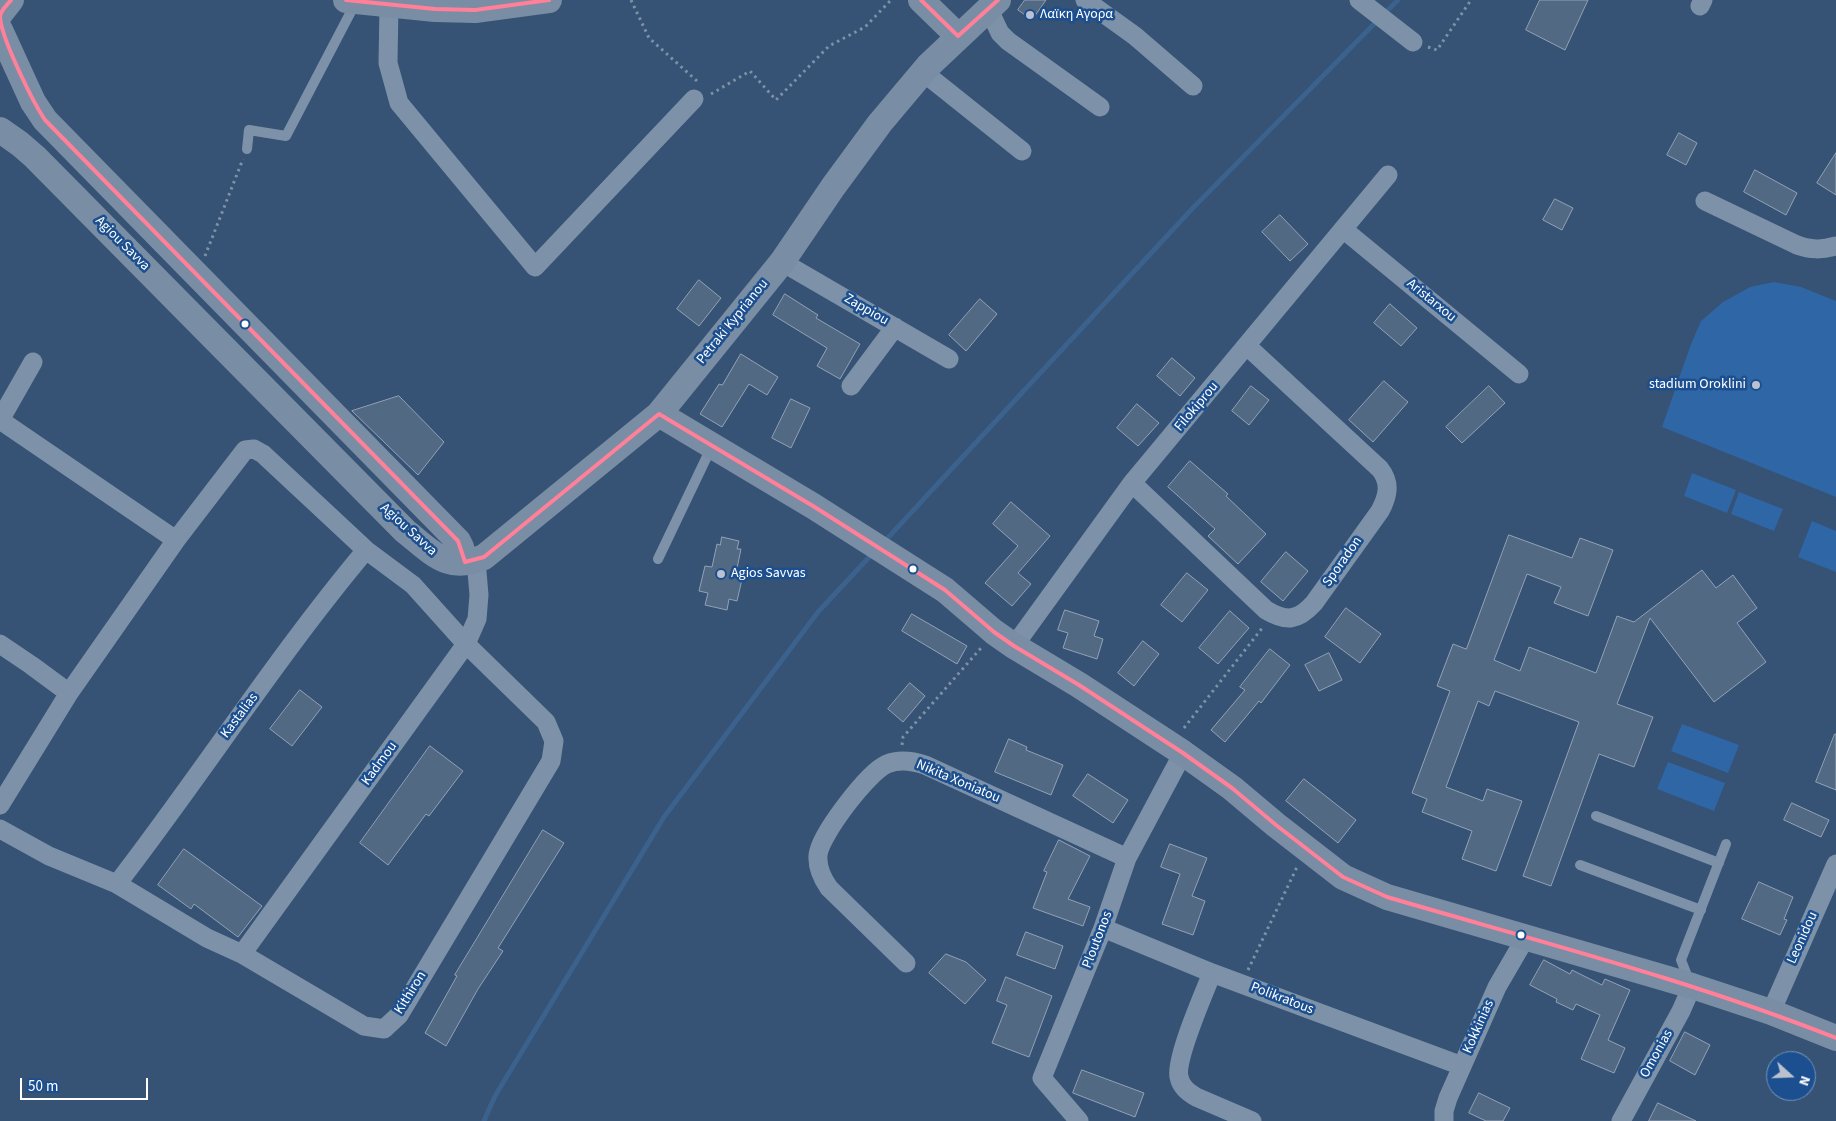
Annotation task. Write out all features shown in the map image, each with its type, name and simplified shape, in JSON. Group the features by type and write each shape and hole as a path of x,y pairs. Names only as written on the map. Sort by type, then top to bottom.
{"main road":[{"path":"0,30 0,14 12,0"},
{"path":"351,1 389,5 454,5 475,10 549,0"},
{"path":"921,0 958,36"},
{"name":"Petraki Kyprianou","path":"471,561 484,557 659,414 782,262 880,123 923,72 958,36 993,5"},
{"name":"Agiou Savva","path":"0,30 33,102 44,120 458,541 471,561"},
{"name":"Agiou Savva","path":"0,130 35,157 406,531 441,559 451,562 471,561"},
{"path":"659,414 813,506 945,590 1004,639 1177,749 1232,788 1344,877 1387,897 1692,986 1771,1012 1836,1038"}],"street":[{"path":"1085,0 1134,36 1193,86"},
{"path":"1359,0 1413,42"},
{"path":"389,5 388,63 399,104 535,267 702,90"},
{"path":"993,5 1000,33 1008,41 1100,108"},
{"path":"923,72 1022,150"},
{"name":"Filokiprou","path":"1004,639 1388,174"},
{"path":"1705,201 1811,250 1836,246"},
{"name":"Aristarxou","path":"1343,229 1519,374"},
{"name":"Zappiou","path":"782,262 949,358"},
{"path":"851,386 895,327"},
{"name":"Sporadon","path":"1247,346 1380,469 1387,483 1386,498 1380,510 1314,603 1304,614 1296,617 1288,619 1273,614"},
{"path":"34,362 0,420 176,540"},
{"path":"0,805 69,693 176,540 245,450 254,449 263,454 366,550 413,585 466,644"},
{"path":"1132,483 1258,604 1273,614"},
{"name":"Kastalias","path":"117,884 232,726 366,550"},
{"name":"Kadmou","path":"242,954 466,644 477,619 480,595 471,561"},
{"path":"0,644 69,693"},
{"name":"Kithiron","path":"0,829 49,856 117,884 208,938 242,954 364,1026 384,1029 399,1015 551,761 554,741 546,722 466,644"},
{"name":"Ploutonos","path":"1079,1121 1042,1078 1104,928 1127,858 1177,749"},
{"name":"Nikita Xoniatou","path":"906,963 828,888 818,862 820,848 825,835 868,778 887,764 900,761 916,762 925,765 1127,858"},
{"name":"Leonidou","path":"1771,1012 1834,874"},
{"name":"Polikratous","path":"1104,928 1212,973 1462,1066"},
{"name":"Kokkinias","path":"1444,1121 1444,1112 1448,1098 1497,987 1526,937"},
{"path":"1212,973 1179,1060 1179,1078 1182,1085 1196,1098 1252,1121"},
{"name":"Omonias","path":"1621,1121 1681,1011 1692,986"}],"lane":[{"path":"247,149 249,130 286,136 351,1"},
{"path":"658,559 713,446"},
{"path":"1596,816 1719,863"},
{"path":"1692,986 1681,960 1726,844"},
{"path":"1580,865 1700,910"}],"path":[{"path":"631,0 649,38 702,90 750,71 776,100 829,46 865,27 891,0"},
{"path":"1413,42 1437,50 1471,0"},
{"path":"197,276 247,149"},
{"path":"1177,749 1273,614"},
{"path":"900,761 903,737 1004,639"},
{"path":"1242,983 1306,848"}],"shaded area":[{"name":"stadium Oroklini","path":"1774,282 1801,287 1836,301 1836,497 1662,427 1701,321 1723,302 1750,287"},
{"path":"1692,473 1736,490 1727,513 1684,496"},
{"path":"1739,492 1783,509 1774,531 1731,514"},
{"path":"1812,521 1836,531 1836,572 1798,557"},
{"path":"1682,724 1739,745 1728,773 1671,751"},
{"path":"1668,762 1725,783 1714,811 1657,789"}],"building":[{"name":"Λαϊκη Αγορα","path":"1025,0 1046,0 1032,20 1018,10"},
{"path":"1540,0 1588,0 1565,50 1526,30"},
{"path":"1679,133 1697,143 1686,165 1667,155"},
{"path":"1836,153 1836,195 1817,183"},
{"path":"1755,170 1797,193 1786,215 1744,192"},
{"path":"1555,199 1573,208 1562,230 1543,220"},
{"path":"1280,215 1308,244 1290,261 1262,232"},
{"path":"699,280 721,298 699,326 677,309"},
{"path":"785,294 818,315 816,318 860,344 840,379 817,366 827,348 773,315"},
{"path":"980,299 997,314 966,351 949,335"},
{"path":"1390,304 1417,328 1401,346 1374,323"},
{"path":"741,354 778,377 767,395 749,384 722,427 700,414 719,384 722,385"},
{"path":"1172,358 1195,378 1180,396 1157,376"},
{"path":"1384,381 1408,402 1373,442 1349,420"},
{"path":"1251,386 1269,400 1249,425 1232,411"},
{"path":"1489,386 1505,403 1462,443 1446,427"},
{"path":"399,396 444,442 418,475 352,411"},
{"path":"791,399 810,408 791,448 772,438"},
{"path":"1137,404 1159,423 1138,446 1117,428"},
{"path":"1190,461 1228,494 1226,496 1266,534 1238,564 1208,536 1215,529 1168,487"},
{"path":"1011,502 1050,536 1018,573 1031,584 1012,606 985,583 1018,546 993,524"},
{"path":"1509,535 1572,558 1580,538 1613,550 1588,616 1554,603 1561,587 1527,574 1494,660 1520,671 1529,647 1596,673 1617,616 1634,622 1702,570 1716,588 1733,575 1757,608 1737,623 1766,662 1714,702 1650,618 1617,704 1653,717 1634,767 1599,754 1551,886 1523,876 1579,722 1495,691 1489,706 1478,701 1446,787 1483,801 1487,789 1522,801 1496,871 1462,859 1472,831 1422,812 1427,799 1412,793 1450,691 1437,686 1453,644 1466,649"},
{"name":"Agios Savvas","path":"722,537 739,541 737,549 741,549 736,573 743,575 737,601 729,599 727,610 705,605 708,593 699,591 705,566 712,567 717,544 720,545"},
{"path":"1286,552 1308,571 1283,601 1261,582"},
{"path":"1187,573 1208,590 1182,622 1161,605"},
{"path":"1346,608 1381,634 1360,663 1325,637"},
{"path":"1065,610 1099,621 1094,636 1103,639 1097,659 1063,648 1068,633 1058,630"},
{"path":"1230,611 1249,628 1218,664 1199,648"},
{"path":"912,614 967,646 957,664 902,631"},
{"path":"1143,641 1159,654 1134,686 1118,673"},
{"path":"1270,649 1290,665 1261,703 1259,701 1225,742 1211,730 1245,690 1240,687"},
{"path":"1329,653 1342,680 1319,691 1305,665"},
{"path":"910,683 925,696 903,722 888,709"},
{"path":"300,690 322,707 292,746 270,729"},
{"path":"1836,734 1836,790 1816,782"},
{"path":"1009,739 1027,747 1026,750 1063,765 1051,795 995,772"},
{"path":"430,746 463,771 429,816 426,814 388,865 360,843"},
{"path":"1088,774 1128,800 1113,823 1073,796"},
{"path":"1304,779 1356,820 1338,843 1286,801"},
{"path":"1792,803 1829,820 1821,837 1784,820"},
{"path":"543,830 564,843 498,948 503,951 478,989 446,1046 425,1033 457,976 455,975"},
{"path":"1059,840 1090,856 1068,899 1090,907 1083,926 1033,908 1047,872 1044,871"},
{"path":"1170,844 1207,858 1192,896 1205,901 1193,935 1162,924 1180,874 1161,867"},
{"path":"184,849 262,906 238,937 194,904 191,909 158,885"},
{"path":"1759,882 1793,897 1784,919 1787,920 1780,935 1742,919"},
{"path":"1026,932 1063,946 1055,969 1017,955"},
{"path":"946,954 966,962 986,980 965,1004 929,973"},
{"path":"1544,960 1570,974 1572,970 1602,985 1605,979 1630,990 1608,1040 1625,1048 1614,1073 1581,1059 1600,1015 1576,1004 1573,1010 1556,1002 1557,999 1530,985"},
{"path":"1006,977 1052,996 1029,1057 992,1043 1007,1005 997,1001"},
{"path":"1685,1032 1710,1045 1695,1075 1670,1061"},
{"path":"1082,1070 1144,1093 1135,1117 1073,1093"},
{"path":"1479,1093 1510,1108 1503,1121 1486,1121 1469,1113"},
{"path":"1658,1103 1696,1121 1649,1121"}],"waterway":[{"path":"1384,14 1398,0"},
{"path":"884,542 1190,211 1378,20"},
{"path":"484,1121 495,1096 664,817 818,612 873,553"}],"transit line":[{"path":"11,0 0,16 1,25 18,69 45,120 458,541 465,562 484,557 659,414 813,506 945,590 994,632 1014,646 1079,685 1183,753 1232,788 1343,877 1387,897 1669,980 1781,1017 1836,1038"},
{"path":"346,0 435,9 475,10 549,0"},
{"path":"921,0 958,36 998,0"}],"place":[{"name":"Λαϊκη Αγορα","path":"1030,15"},
{"name":"stadium Oroklini","path":"1756,385"},
{"name":"Agios Savvas","path":"721,574"}]}
